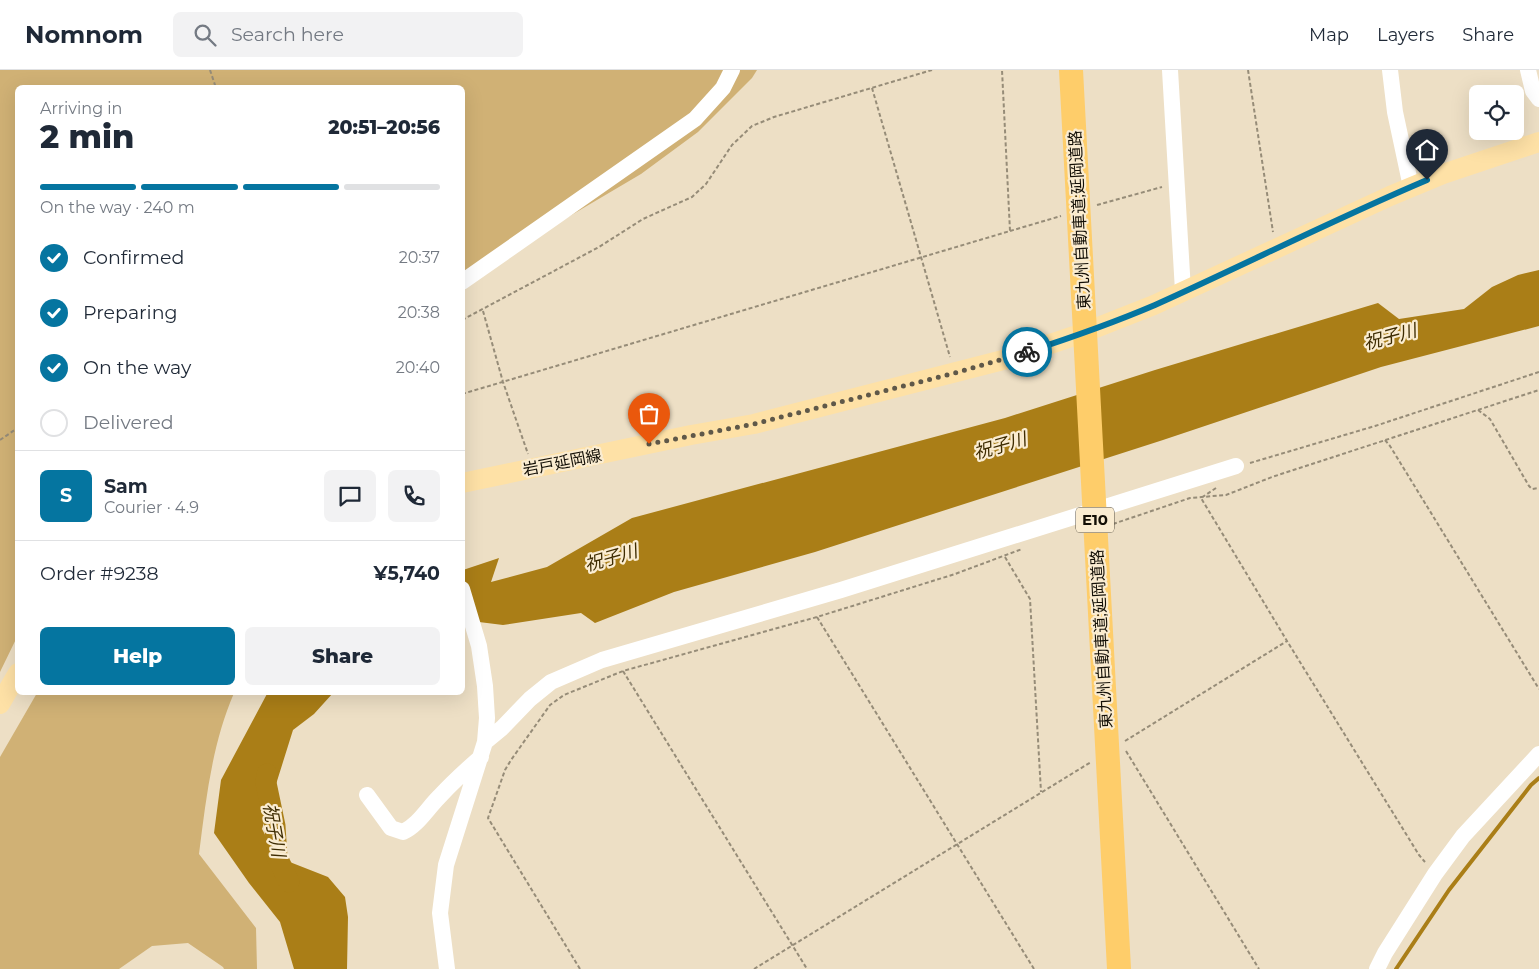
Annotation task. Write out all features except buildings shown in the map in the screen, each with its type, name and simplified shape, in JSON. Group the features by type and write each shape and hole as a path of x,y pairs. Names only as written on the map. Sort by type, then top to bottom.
{"highway":[{"name":"東九州自動車道;延岡道路","path":"1071,70 1119,969"}],"main road":[{"name":"岩戸延岡線","path":"465,482 691,435 754,424 1003,360 1084,334 1154,305 1411,187 1443,174 1539,142"},
{"path":"0,704 15,678"}],"street":[{"path":"465,280 695,119 723,88 732,70"},
{"path":"1170,70 1183,291"},
{"path":"1390,70 1395,112 1411,187"},
{"path":"1528,70 1539,99"},
{"path":"367,796 391,828 403,832 412,828 502,728 530,699 551,682 595,663 841,590 1236,466"},
{"path":"446,969 440,913 446,866 483,749 487,718 485,686 478,646 465,600"},
{"path":"1377,969 1385,953 1435,874 1463,836 1539,754"}],"path":[{"path":"210,70 215,85"},
{"path":"465,319 483,311 599,247 643,219 692,197 706,184 732,144 752,126 774,117 932,70"},
{"path":"465,393 1010,231 1002,70"},
{"path":"1248,70 1275,249"},
{"path":"872,88 955,373"},
{"path":"483,311 503,382 533,468"},
{"path":"1236,466 1375,426 1539,372"},
{"path":"1113,524 1190,498 1226,495 1272,477 1539,390"},
{"path":"1478,410 1490,419 1528,486 1532,489 1539,488"},
{"path":"0,440 15,430"},
{"path":"1384,440 1395,454 1539,689"},
{"path":"1201,498 1220,486"},
{"path":"1201,498 1287,642 1419,855 1435,874"},
{"path":"580,969 488,818 505,770 550,705 564,695 623,671 817,617 955,574 1030,546"},
{"path":"1005,556 1030,598 1041,792"},
{"path":"817,617 1034,969"},
{"path":"623,671 807,969"},
{"path":"1126,752 1259,969"},
{"path":"754,969 957,844"}],"shaded area":[{"path":"0,70 757,70 752,78 698,132 641,174 465,278 465,85 15,85 15,641 0,672"},
{"path":"36,695 233,695 226,712 215,752 207,792 199,854 256,928 257,969 224,969 188,943 152,946 119,969 0,969 0,757"}],"water":[{"path":"1539,270 1539,326 1381,367 1163,440 815,552 674,592 595,623 581,613 503,625 465,620 465,569 499,558 491,582 547,567 632,518 1005,418 1155,370 1378,303 1399,319 1464,309 1492,287 1518,275"},
{"path":"266,695 331,695 314,714 293,730 262,829 277,857 328,877 345,897 348,917 347,969 294,969 280,922 249,883 214,833 221,780"}],"waterway":[{"name":"祝子川","path":"267,774 266,783 275,826 277,857 289,882"},
{"path":"1396,969 1449,890 1531,785 1539,778"}],"way so far":[{"path":"649,444 754,424 955,373 1027,352"}],"route":[{"path":"1027,352 1084,334 1154,305 1427,180"}]}
